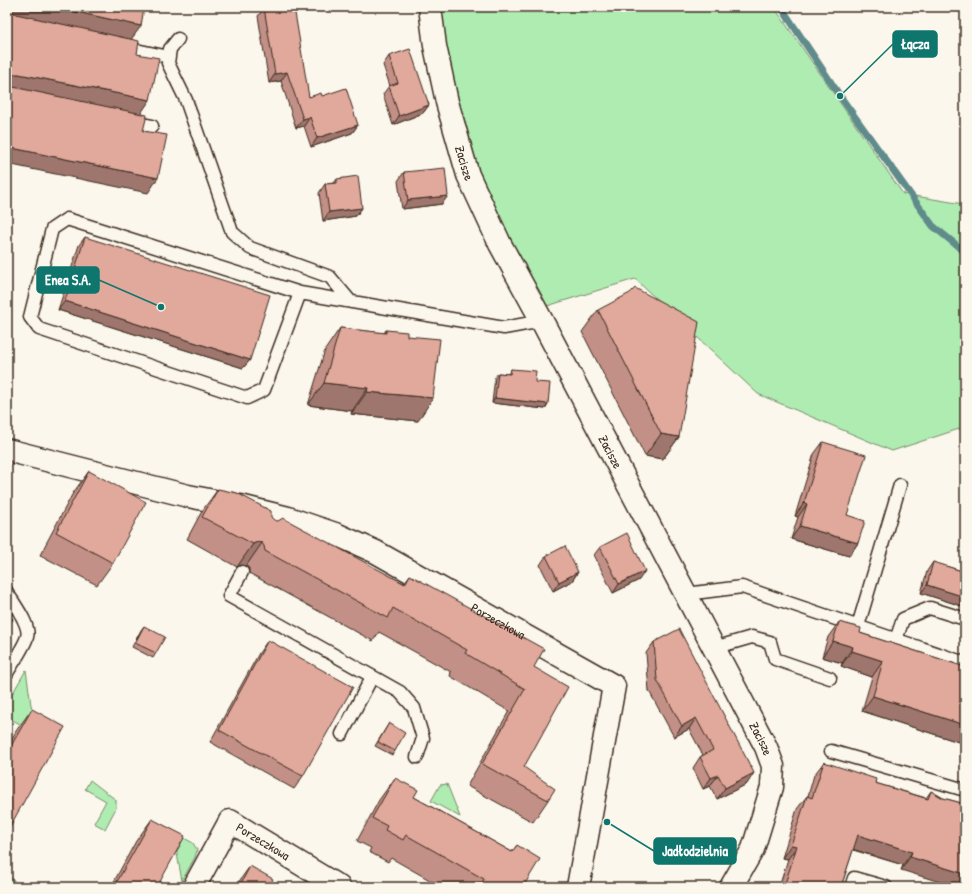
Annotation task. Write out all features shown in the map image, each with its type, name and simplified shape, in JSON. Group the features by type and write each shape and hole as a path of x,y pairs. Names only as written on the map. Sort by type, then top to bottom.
{"street":[{"name":"Zacisze","path":"430,7 435,46 447,102 468,175 500,244 686,594 766,747 773,766 772,787 753,849 731,887"},
{"name":"Porzeczkowa","path":"7,450 188,496 240,506 271,520 338,535 376,552 614,686 578,887"},
{"name":"Porzeczkowa","path":"194,887 230,821 339,887"}],"lane":[{"path":"178,39 170,49 168,63 186,100 232,232 250,248 330,277 351,302"},
{"path":"107,44 169,57"},
{"path":"121,120 152,126"},
{"path":"300,293 264,390 247,398 39,329 30,317 52,229 67,219 300,293 504,328 542,321"},
{"path":"858,626 900,485"},
{"path":"242,572 229,596 400,692 414,708 423,738 417,758"},
{"path":"686,594 742,587 965,663"},
{"path":"7,592 28,629 27,637 7,673"},
{"path":"896,640 904,619 930,608 965,619"},
{"path":"714,648 752,637 764,640 770,642 775,659 830,678"},
{"path":"342,734 372,677"},
{"path":"831,752 965,790"},
{"path":"851,887 854,878 886,887"}],"green space":[{"path":"438,7 774,7 903,194 963,204 965,206 965,427 892,451 758,394 635,279 547,306 495,216 466,142"},
{"path":"26,670 31,705 42,736 9,718 7,712 7,703"},
{"path":"90,780 116,800 116,808 105,829 94,823 106,801 85,789"},
{"path":"447,784 460,817 431,801 440,785"},
{"path":"173,832 193,843 197,850 195,857 182,881"},
{"path":"7,876 13,879 18,887 7,887"}],"building":[{"path":"7,7 11,7 12,12 16,14 139,41 137,54 159,58 150,100 19,74 15,74 10,79 13,87 147,115 143,131 167,135 158,178 7,147"},
{"path":"54,7 144,7 141,26"},
{"path":"294,7 309,97 321,93 322,96 346,88 358,125 317,138 310,117 303,119 287,72 275,74 264,8"},
{"path":"410,49 429,105 399,116 389,86 398,83 389,56"},
{"path":"445,168 448,196 408,200 404,172"},
{"path":"358,176 362,208 329,212 325,184 337,183 337,179"},
{"path":"85,237 270,295 250,360 65,301"},
{"path":"635,288 699,322 679,437 661,434 598,310 630,293"},
{"path":"340,328 386,333 386,330 407,332 407,336 440,339 433,398 367,392 368,388 324,383"},
{"path":"511,369 536,371 535,382 550,383 548,404 495,398 498,373 510,374"},
{"path":"823,442 866,455 847,515 865,521 858,543 800,526 807,504 804,503"},
{"path":"7,459 12,462 7,472"},
{"path":"89,471 146,502 113,563 56,532"},
{"path":"218,489 237,493 271,511 271,517 274,520 278,521 283,518 405,584 410,575 544,649 534,667 568,687 524,767 555,789 548,800 482,764 525,689 465,653 467,650 393,608 388,618 265,551 262,543 257,542 253,544 202,517"},
{"path":"627,533 645,571 619,584 600,547"},
{"path":"565,546 578,572 559,582 546,556"},
{"path":"933,562 965,572 965,597 927,585"},
{"path":"7,616 13,619 7,629"},
{"path":"839,622 861,628 860,633 965,667 965,725 873,696 883,661 852,651 853,647 833,641"},
{"path":"144,626 165,637 156,653 135,643"},
{"path":"679,629 754,773 725,788 718,775 711,778 700,757 713,750 696,718 682,726 657,680 654,642"},
{"path":"268,640 353,687 303,776 219,730"},
{"path":"32,709 65,727 7,832 7,753"},
{"path":"389,723 405,733 395,751 378,742"},
{"path":"824,762 876,779 875,783 928,799 931,791 943,798 965,804 965,874 910,857 912,852 858,835 841,887 784,887 797,846 791,845 807,796 812,798"},
{"path":"395,778 418,790 414,797 512,852 517,845 540,859 523,887 488,887 482,883 484,879 406,835 403,840 385,830 387,826 372,818"},
{"path":"152,819 185,836 157,887 114,887"},
{"path":"250,866 273,879 270,885 273,887 239,887"}],"waterway":[{"path":"781,7 840,96 933,226 965,252"}],"place":[{"name":"Łącza","path":"840,96"},
{"name":"Enea S.A.","path":"161,307"},
{"name":"Jadłodzielnia","path":"607,822"}]}
